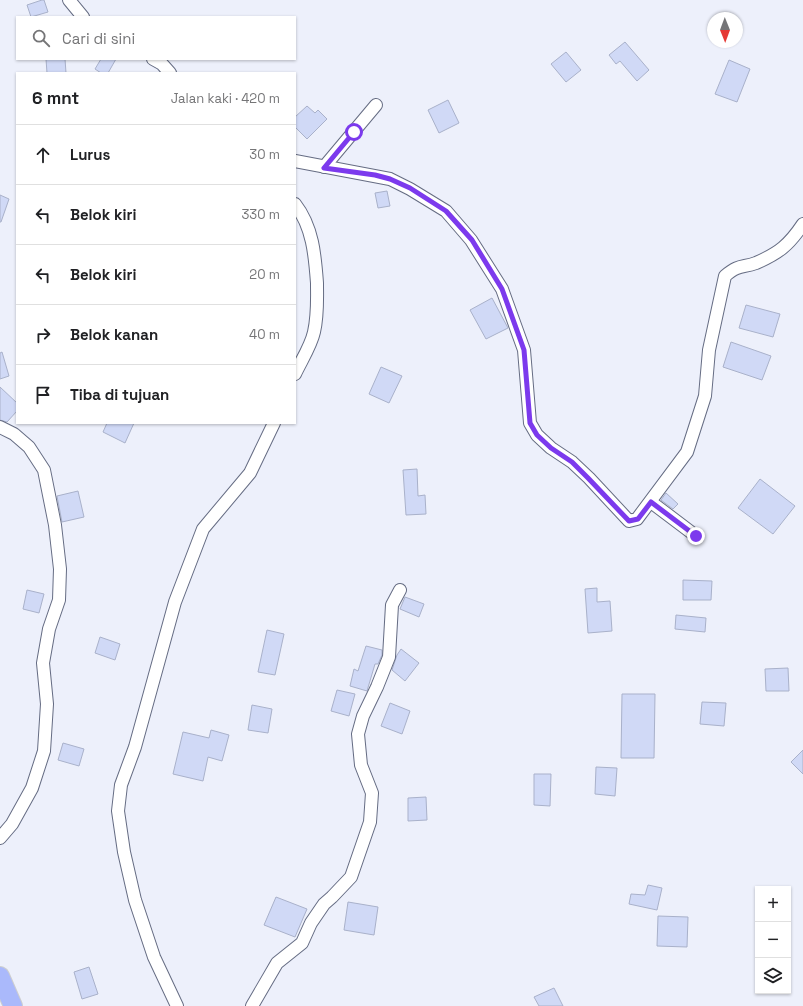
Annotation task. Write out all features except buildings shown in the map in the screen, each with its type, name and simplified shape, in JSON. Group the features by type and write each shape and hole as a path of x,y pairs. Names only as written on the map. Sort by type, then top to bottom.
{"main road":[{"path":"0,976 12,1006"}],"street":[{"path":"69,0 82,16"},
{"path":"155,60 162,64 169,72"},
{"path":"324,168 376,105"},
{"path":"296,161 324,168 375,175 390,179 410,188 446,211 472,240 502,289 524,350 530,423 537,435 577,468 629,521 638,519 687,452 705,396 709,350 726,276 732,270 754,263 783,249 803,224"},
{"path":"296,205 309,229 315,255 318,312 314,334 296,372"},
{"path":"177,1006 154,957 135,900 124,852 118,811 121,785 134,746 175,602 203,530 250,472 274,424"},
{"path":"0,427 14,434 29,447 44,470 55,526 60,569 59,600 42,663 47,704 44,751 32,788 12,824 0,838"},
{"path":"651,502 696,536"},
{"path":"252,1006 277,963 302,943 311,923 324,904 350,877 370,822 372,793 361,766 358,734 362,716 378,687 389,657 392,604 400,590"}],"route":[{"path":"354,132 324,168 375,175 390,179 410,188 446,211 472,240 502,289 524,350 530,423 537,435 551,448 572,462 629,521 638,519 651,502 696,536"}]}
